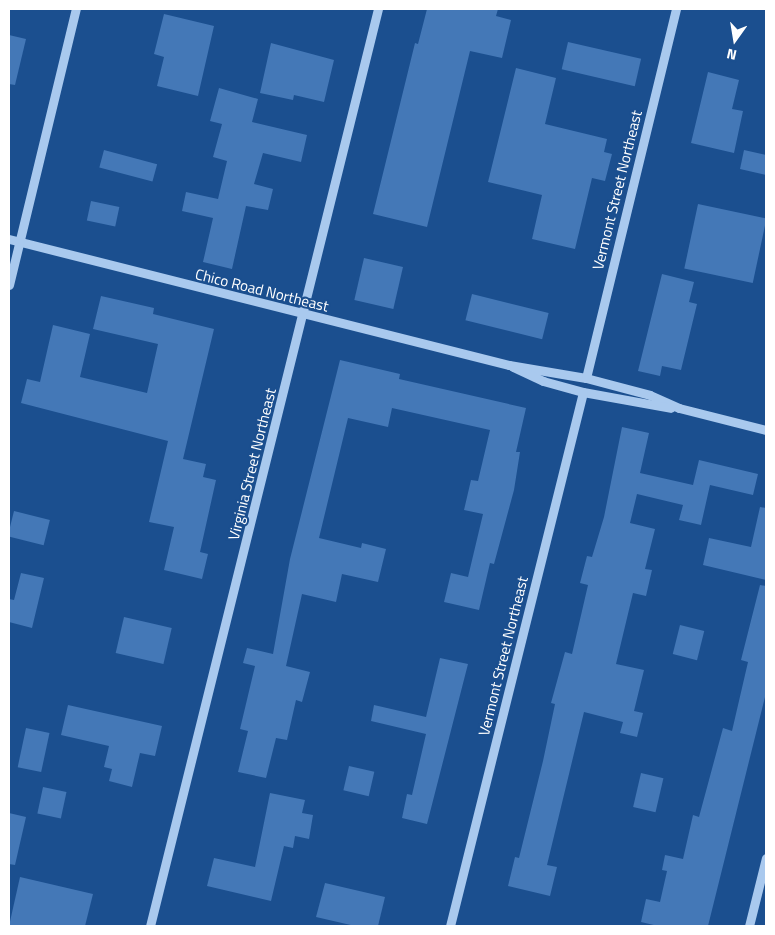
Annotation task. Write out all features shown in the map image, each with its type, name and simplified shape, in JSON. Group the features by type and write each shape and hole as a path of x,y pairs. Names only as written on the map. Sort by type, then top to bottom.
{"street":[{"path":"9,285 76,9"},
{"name":"Virginia Street Northeast","path":"150,926 378,9"},
{"name":"Vermont Street Northeast","path":"586,378 676,9"},
{"name":"Chico Road Northeast","path":"9,239 508,364 586,378 650,396 678,408 766,430"},
{"name":"Chico Road Northeast","path":"508,364 543,381 583,392 647,406 678,408"},
{"name":"Vermont Street Northeast","path":"450,926 583,392"},
{"path":"749,926 766,858"}],"building":[{"path":"427,9 498,9 496,16 511,20 502,58 470,51 427,227 373,214 415,43 418,44"},
{"path":"164,14 214,26 198,96 157,86 164,57 154,54"},
{"path":"9,35 26,39 15,85 9,84"},
{"path":"568,42 641,59 635,86 562,69"},
{"path":"271,43 334,60 324,102 294,95 293,100 260,93"},
{"path":"516,68 556,78 545,124 607,139 604,152 612,154 605,181 592,178 575,249 532,239 542,195 488,182"},
{"path":"708,72 739,80 732,109 743,111 734,153 691,143"},
{"path":"219,88 258,99 252,122 307,135 301,162 263,153 254,184 273,189 268,210 246,206 232,269 203,262 213,218 182,211 186,192 218,199 227,161 213,157 222,124 210,121"},
{"path":"104,150 157,164 152,182 99,167"},
{"path":"744,150 766,155 766,175 740,169"},
{"path":"91,201 119,207 115,227 87,221"},
{"path":"698,204 766,218 753,283 684,269"},
{"path":"364,258 403,267 393,309 354,300"},
{"path":"662,274 694,282 689,302 697,304 681,370 662,366 660,376 638,371"},
{"path":"472,294 549,313 542,339 465,320"},
{"path":"101,296 154,308 153,314 214,329 183,459 206,464 203,477 216,480 200,552 208,554 202,579 164,570 174,527 149,522 168,441 21,403 27,379 40,382 53,325 90,334 80,377 147,393 158,344 93,329"},
{"path":"340,360 400,374 399,379 526,408 516,452 520,452 514,490 494,564 490,563 479,610 444,602 451,573 468,577 483,514 464,510 471,480 478,481 490,430 392,408 388,427 348,418 319,538 361,548 362,543 386,549 378,582 342,574 336,602 302,594 286,666 310,672 302,702 296,700 287,740 276,738 266,778 238,772 248,731 240,729 255,666 243,663 247,648 273,654 290,559"},
{"path":"622,427 649,433 640,473 693,485 699,460 758,474 753,495 710,485 701,525 679,520 683,505 637,494 630,523 655,529 645,569 652,570 646,596 633,593 616,664 644,670 634,711 643,713 637,737 620,733 623,722 584,712 547,865 557,867 550,896 508,886 515,857 519,858 543,761 555,704 551,703 565,652 572,654 588,585 580,583 587,556 592,557 604,517"},
{"path":"760,507 766,508 766,580 703,565 709,538 751,547"},
{"path":"14,511 50,520 44,545 9,537"},
{"path":"21,573 44,578 32,628 9,622 9,599 14,600"},
{"path":"760,585 766,586 766,693 708,926 658,926 641,922 646,899 660,902 667,871 662,870 665,855 683,859 693,815 699,817 723,728 732,731 748,662 741,660"},
{"path":"124,617 172,628 163,664 116,653"},
{"path":"680,625 704,631 697,660 673,654"},
{"path":"440,658 468,664 427,824 402,818 407,794 412,795 426,734 371,721 374,705 426,717"},
{"path":"68,705 162,726 155,756 140,753 132,787 109,781 112,769 104,767 109,746 61,735"},
{"path":"26,728 49,733 41,772 18,767"},
{"path":"349,766 374,772 369,796 343,790"},
{"path":"641,773 663,778 656,812 633,807"},
{"path":"43,787 66,792 61,818 37,813"},
{"path":"270,793 305,800 302,813 313,815 309,839 295,836 293,848 284,846 271,901 207,886 214,858 255,867"},
{"path":"9,813 26,817 15,865 9,864"},
{"path":"20,877 93,894 85,926 9,926"},
{"path":"325,883 385,897 378,926 355,926 316,917"}]}
